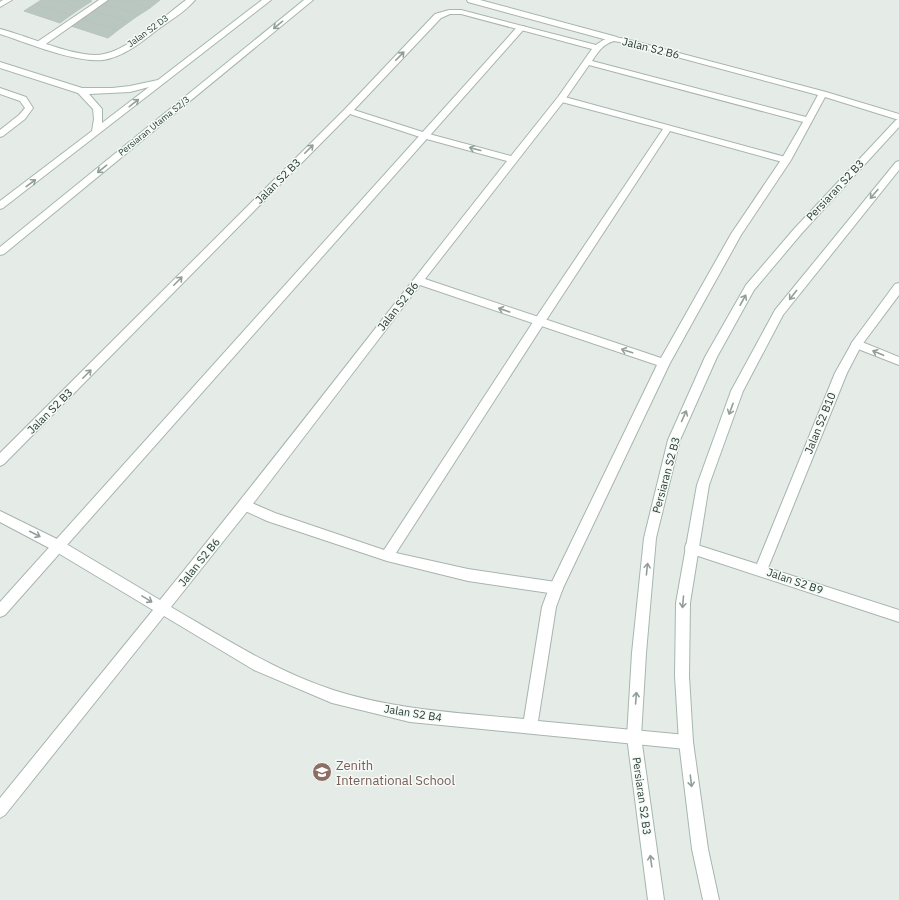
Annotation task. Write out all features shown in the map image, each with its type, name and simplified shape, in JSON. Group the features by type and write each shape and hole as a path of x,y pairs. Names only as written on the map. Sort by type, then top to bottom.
{"street":[{"path":"0,5 8,0"},
{"path":"40,44 104,0"},
{"name":"Jalan S2 D3","path":"0,31 87,58 103,57 123,50 191,0"},
{"path":"0,206 266,0"},
{"name":"Persiaran Utama S2/3","path":"0,252 309,0"},
{"path":"471,0 614,39"},
{"name":"Jalan S2 B3","path":"0,461 348,111 438,16 449,12 461,12 597,48"},
{"path":"0,611 522,28"},
{"name":"Jalan S2 B6","path":"0,810 245,505 512,159 561,99 597,48 606,41 614,39 626,41 823,94 899,117"},
{"path":"587,62 807,120"},
{"path":"0,65 81,91 112,91 130,89 163,81"},
{"path":"0,91 23,99 29,108 22,117 0,134"},
{"path":"81,91 95,104 99,115 96,133"},
{"path":"530,727 549,607 556,588 664,363 736,234 786,160 807,120 823,94"},
{"path":"561,99 786,160"},
{"path":"348,111 426,136 512,159"},
{"name":"Persiaran S2 B3","path":"656,900 634,737 639,653 650,538 674,440 711,357 750,288 798,231 899,122"},
{"path":"387,556 539,322 668,128"},
{"path":"711,900 700,849 686,742 682,676 682,604 703,485 737,391 779,313 899,164"},
{"path":"418,280 664,363"},
{"name":"Jalan S2 B10","path":"761,570 841,373 858,344 899,287"},
{"path":"858,344 899,361"},
{"path":"245,505 271,517 387,556 468,575 556,588"},
{"name":"Jalan S2 B4","path":"0,516 58,546 259,666 332,696 410,715 686,742"},
{"name":"Jalan S2 B9","path":"691,548 899,616"}],"building":[{"path":"41,0 56,0 81,8 71,15 35,4"},
{"path":"56,0 90,0 92,1 81,8"},
{"path":"109,0 124,0 150,8 139,15 103,4"},
{"path":"124,0 160,0 150,8"},
{"path":"35,4 71,15 60,23 24,11"},
{"path":"103,4 139,15 129,22 92,11"},
{"path":"92,11 129,22 118,30 82,19"},
{"path":"82,19 118,30 108,38 71,26"}],"place":[{"name":"Zenith International School","path":"322,772"}]}
